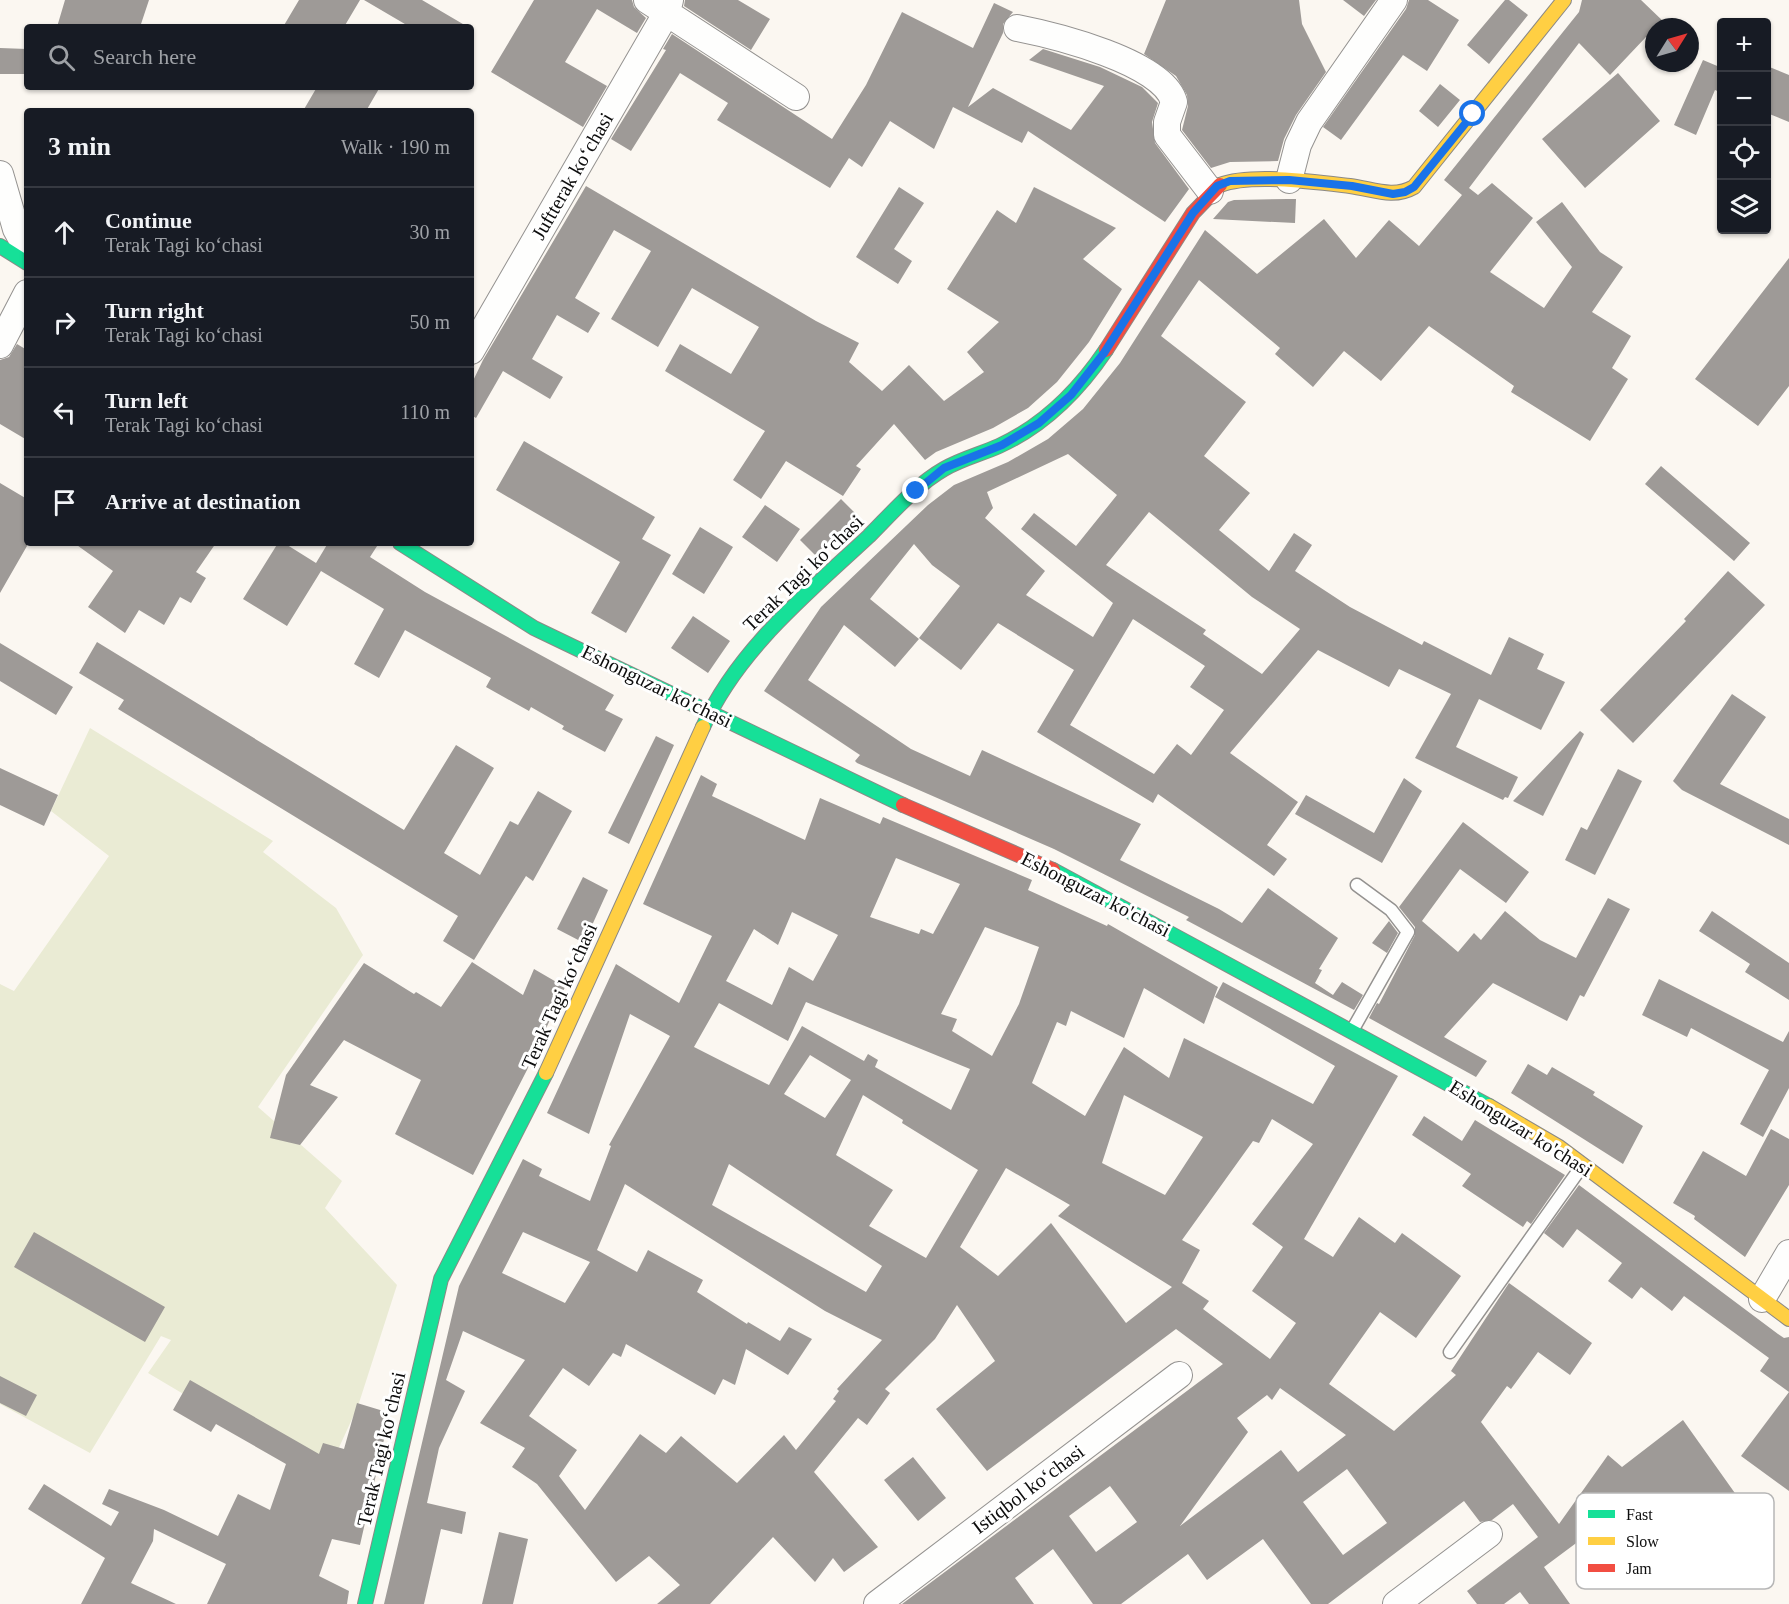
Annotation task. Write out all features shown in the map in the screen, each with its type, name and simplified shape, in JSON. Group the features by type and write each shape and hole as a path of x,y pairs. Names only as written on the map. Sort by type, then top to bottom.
{"street":[{"path":"1289,180 1298,145 1309,123 1394,0"},
{"path":"1017,28 1067,38 1114,56 1149,74 1165,86 1173,102 1167,122 1167,135 1210,191 1230,181 1289,180 1352,186 1393,194 1405,192 1414,187 1564,0"},
{"path":"661,4 796,97"},
{"name":"Juftterak koʻchasi","path":"474,346 661,4"},
{"path":"0,174 16,230 24,244"},
{"name":"Terak Tagi koʻchasi","path":"365,1604 441,1279 544,1078 710,711 761,638 916,491 944,468 1002,445 1039,423 1071,395 1104,353 1193,213 1210,191"},
{"path":"0,246 24,261"},
{"path":"0,345 24,299"},
{"name":"Eshonguzar ko'chasi","path":"405,546 534,628 900,804 1040,863 1353,1029 1559,1147 1789,1319"},
{"path":"1762,1299 1789,1253"},
{"name":"Istiqbol koʻchasi","path":"877,1604 1179,1375"},
{"path":"1396,1604 1489,1534"}],"lane":[{"path":"1353,1029 1408,932 1391,910 1357,885"},
{"path":"1450,1352 1582,1165"}],"green space":[{"path":"90,728 273,841 263,852 336,908 363,955 258,1107 342,1181 325,1208 397,1285 358,1406 325,1478 148,1373 171,1340 161,1336 90,1453 0,1404 0,984 14,991 109,856 51,811"}],"building":[{"path":"65,0 149,0 141,24 58,24"},
{"path":"299,0 360,0 346,24 285,24"},
{"path":"364,0 422,0 463,24 405,24"},
{"path":"534,0 632,0 634,7 646,18 637,33 597,9 565,62 607,86 583,127 491,72"},
{"path":"685,0 738,0 770,19 751,50 684,6"},
{"path":"1166,0 1299,0 1302,24 1326,72 1296,115 1284,139 1278,161 1230,162 1211,168 1182,130 1188,106 1187,95 1176,76 1144,54"},
{"path":"1343,0 1376,0 1364,16"},
{"path":"1409,0 1428,0 1459,20 1427,71 1403,55 1341,140 1323,127 1406,9"},
{"path":"1505,0 1509,0 1528,15 1489,64 1467,45"},
{"path":"1582,0 1641,0 1660,18 1645,18 1645,38 1610,75 1579,43 1469,188 1478,195 1492,183 1533,218 1490,272 1544,308 1572,267 1536,222 1562,202 1600,252 1623,267 1592,312 1631,336 1612,368 1628,379 1590,441 1511,392 1514,386 1429,326 1381,381 1344,351 1313,387 1275,354 1280,348 1199,280 1161,336 1246,402 1204,456 1250,493 1219,530 1269,571 1294,533 1312,545 1295,571 1350,607 1422,645 1424,641 1491,675 1509,637 1544,654 1537,669 1565,682 1541,730 1479,699 1456,747 1518,777 1508,798 1505,797 1503,800 1415,758 1451,694 1399,669 1389,687 1318,650 1230,753 1298,802 1267,845 1287,859 1274,876 1158,794 1153,803 1037,732 1074,670 998,623 961,670 919,638 960,586 932,565 914,544 870,599 919,639 895,667 844,625 808,680 911,749 970,776 982,750 1141,824 1120,860 1219,909 1242,923 1268,888 1338,938 1319,969 1322,970 1315,983 1333,995 1342,982 1363,995 1354,1010 1186,920 1189,917 1054,849 857,763 855,761 860,755 764,691 821,607 928,505 954,485 1008,462 1048,439 1083,409 1120,363 1205,230 1257,274 1324,219 1356,258 1389,220 1419,246 1462,195 1444,180 1579,12","holes":["1068,454 1117,495 1076,546 1034,513 1021,529 1113,603 1093,637 1026,595 1045,571 985,518 993,508 987,492","1149,512 1252,597 1300,629 1262,674 1203,634 1206,630 1106,565","1133,619 1205,666 1190,687 1224,710 1191,755 1177,744 1154,774 1070,725"]},
{"path":"994,3 1013,12 1003,24 1003,33 968,107 993,88 1071,130 1104,86 1029,60 1043,49 1100,67 1142,87 1158,103 1152,122 1155,143 1189,189 1165,222 1028,131 1022,143 953,107 934,149 890,121 862,167 849,158 830,188 717,120 728,103 680,73 631,151 611,139 666,50 663,49 672,34 832,139 866,85 902,12 973,48"},
{"path":"0,48 24,49 24,74 0,74"},
{"path":"1703,60 1717,66 1717,91 1715,90 1696,135 1674,125"},
{"path":"1771,68 1789,75 1789,122 1771,115"},
{"path":"1618,73 1660,121 1585,188 1542,139"},
{"path":"1440,84 1460,100 1438,127 1419,111"},
{"path":"315,90 378,90 368,108 305,108"},
{"path":"586,186 816,321 859,343 849,362 882,391 909,365 944,401 984,372 967,352 999,322 947,289 997,210 1016,223 1034,187 1116,228 1083,259 1122,289 1089,342 1057,382 1028,408 993,428 936,452 925,460 894,424 856,466 861,469 843,496 786,461 761,499 733,480 765,431 665,371 680,344 731,374 759,327 692,288 658,347 611,319 651,251 614,230 575,298 600,313 588,333 557,315 532,359 563,377 550,399 503,371 476,418 474,417 474,379"},
{"path":"899,187 924,203 894,249 912,261 898,284 856,257"},
{"path":"1296,199 1295,223 1213,219 1228,202 1234,200"},
{"path":"1789,258 1789,386 1758,426 1695,379"},
{"path":"17,344 24,348 24,438 0,424 0,360 9,357"},
{"path":"524,441 655,517 642,539 671,555 626,633 591,613 620,562 496,490"},
{"path":"1661,466 1750,543 1734,561 1645,484"},
{"path":"0,483 24,497 24,546 27,546 0,593"},
{"path":"841,499 860,518 818,558 800,540"},
{"path":"765,505 800,529 777,562 742,537"},
{"path":"700,527 733,547 704,594 672,574"},
{"path":"78,546 214,546 196,572 206,578 191,603 180,597 164,625 139,610 125,633 88,607 113,571"},
{"path":"276,546 289,546 316,563 326,546 377,546 370,557 425,592 614,695 605,710 623,719 605,752 562,729 564,726 531,707 529,711 486,687 491,678 405,630 379,678 354,664 384,609 321,571 287,626 243,599"},
{"path":"1728,571 1765,605 1633,743 1600,710 1686,621 1684,619"},
{"path":"693,616 730,641 708,673 671,648"},
{"path":"97,642 404,830 456,745 494,768 444,853 480,875 510,821 518,825 538,791 572,811 533,881 526,876 474,960 443,941 458,916 118,709 124,700 79,673"},
{"path":"0,643 73,687 56,715 0,681"},
{"path":"1732,694 1766,717 1720,784 1789,819 1789,845 1682,790 1673,781"},
{"path":"1580,731 1584,734 1543,816 1513,801"},
{"path":"656,736 674,745 629,844 608,833"},
{"path":"0,768 58,795 44,826 0,805"},
{"path":"1618,769 1642,781 1595,875 1565,860 1581,827 1587,830"},
{"path":"701,775 717,784 712,796 805,840 820,798 880,824 883,817 1032,880 1028,890 1107,926 1108,924 1218,987 1204,1024 1144,988 1124,1038 1071,1011 1066,1026 1057,1022 1032,1083 1085,1116 1124,1047 1169,1078 1184,1038 1313,1104 1335,1066 1215,997 1223,982 1398,1076 1304,1239 1333,1257 1359,1217 1395,1243 1402,1233 1461,1276 1416,1338 1380,1312 1329,1384 1394,1431 1456,1375 1451,1371 1509,1283 1592,1343 1570,1375 1538,1352 1511,1389 1507,1386 1481,1422 1559,1524 1576,1500 1576,1543 1544,1567 1570,1604 1529,1604 1520,1592 1504,1604 1477,1604 1467,1591 1538,1537 1513,1504 1492,1520 1480,1522 1464,1501 1328,1604 1311,1604 1263,1539 1207,1580 1188,1554 1121,1604 1093,1604 1053,1549 1015,1578 1034,1604 902,1604 1223,1364 1176,1329 987,1471 936,1409 995,1361 957,1305 935,1339 885,1389 890,1393 867,1425 858,1418 814,1472 878,1547 844,1572 833,1558 815,1582 773,1537 710,1604 657,1604 680,1585 649,1556 616,1582 537,1484 512,1467 525,1448 480,1423 525,1360 463,1331 446,1380 465,1391 439,1448 427,1503 466,1512 462,1534 441,1529 424,1604 384,1604 459,1286 523,1159 542,1169 539,1176 590,1201 611,1146 609,1145 670,1036 630,1014 589,1134 547,1113 616,964 679,1003 712,936 643,904","holes":["896,858 960,884 933,934 921,929 919,934 870,917","792,912 838,935 813,981 789,967 772,1005 726,981 754,929 778,945","985,927 1039,947 1019,1004 992,1056 952,1031 957,1019 941,1014","806,1002 970,1069 951,1110 875,1067 878,1060 868,1054 864,1061 802,1026 769,1085 694,1047 719,1003 788,1041","810,1055 851,1080 825,1118 784,1094","863,1095 903,1120 902,1123 978,1170 926,1258 869,1226 893,1190 836,1155","1124,1095 1203,1137 1165,1195 1102,1163","1272,1119 1313,1144 1252,1224 1283,1247 1252,1291 1296,1323 1270,1359 1203,1309 1209,1301 1182,1283 1200,1250 1182,1240 1253,1141 1259,1143","729,1164 882,1266 866,1292 712,1205","1006,1168 1070,1205 1058,1216 1172,1287 1126,1323 1051,1223 998,1276 960,1247","625,1184 825,1311 882,1340 837,1389 839,1391 833,1399 836,1401 796,1450 784,1435 737,1483 681,1436 666,1453 640,1434 585,1510 559,1476 577,1450 529,1416 563,1368 589,1386 613,1353 621,1357 626,1344 715,1395 723,1379 735,1385 746,1349 788,1375 812,1339 789,1327 780,1341 748,1322 747,1324 697,1292 703,1280 648,1250 637,1272 597,1250","523,1232 590,1262 565,1303 502,1273","1280,1388 1346,1435 1298,1472 1281,1450 1180,1526 1248,1432 1237,1418 1267,1395 1272,1400","1347,1469 1387,1523 1343,1555 1303,1502","1110,1486 1137,1522 1096,1552 1069,1516"]},
{"path":"1404,778 1422,791 1382,863 1295,814 1306,795 1374,833"},
{"path":"1463,822 1529,872 1506,903 1460,869 1422,921 1458,952 1474,933 1481,940 1505,911 1540,940 1576,958 1608,898 1630,909 1584,997 1580,995 1567,1021 1493,983 1444,1037 1487,1061 1476,1077 1369,1018 1377,1003 1379,1004 1415,935 1415,927 1399,907"},
{"path":"583,877 608,890 584,943 557,929"},
{"path":"1712,911 1789,963 1789,1000 1745,972 1750,964 1699,931"},
{"path":"1389,921 1398,933 1387,953 1372,943"},
{"path":"472,962 523,995 534,969 565,987 527,1070 473,1175 395,1134 421,1080 344,1040 310,1085 338,1097 300,1145 270,1138 286,1075 364,963 414,994 416,992 441,1007"},
{"path":"1659,979 1783,1042 1789,1031 1789,1088 1763,1137 1740,1124 1769,1070 1691,1028 1687,1037 1642,1015"},
{"path":"1528,1064 1547,1075 1552,1067 1595,1092 1593,1095 1643,1126 1623,1164 1511,1093"},
{"path":"1424,1116 1462,1141 1475,1120 1565,1175 1531,1224 1527,1221 1523,1227 1462,1186 1471,1174 1412,1135"},
{"path":"1771,1129 1789,1139 1789,1185 1745,1257 1694,1219 1695,1216 1673,1203 1703,1151 1746,1176"},
{"path":"1579,1185 1778,1334 1784,1338 1789,1337 1789,1392 1760,1371 1769,1358 1684,1296 1672,1311 1641,1287 1632,1299 1608,1281 1622,1263 1577,1229 1563,1248 1544,1233"},
{"path":"34,1232 165,1307 145,1342 14,1267"},
{"path":"0,1376 37,1395 26,1416 0,1403"},
{"path":"190,1380 319,1454 323,1443 344,1449 357,1403 390,1413 360,1545 332,1539 319,1576 349,1591 347,1604 207,1604 226,1564 154,1529 153,1541 131,1583 176,1604 81,1604 105,1558 28,1509 44,1484 111,1526 119,1512 102,1504 109,1489 164,1510 218,1536 238,1494 270,1510 286,1464 216,1424 211,1432 173,1410"},
{"path":"1789,1392 1789,1491 1741,1456"},
{"path":"1683,1420 1735,1493 1581,1493 1608,1455 1622,1467"},
{"path":"913,1457 946,1498 918,1521 884,1480"},
{"path":"499,1532 528,1539 513,1604 482,1604"}],"traffic: fast":[{"path":"0,246 24,261"},
{"path":"703,727 735,672 755,647 799,601 905,500 944,469 1015,438 1045,417 1072,393 1106,350"},
{"path":"405,546 534,628 903,805"},
{"path":"1053,870 1489,1106"},
{"path":"365,1604 441,1279 546,1073"}],"traffic: slow":[{"path":"1220,185 1233,181 1266,179 1320,182 1391,193 1406,191 1414,187 1564,0"},
{"path":"546,1073 703,727"},
{"path":"1489,1106 1559,1147 1789,1319"}],"traffic: jam":[{"path":"1106,350 1193,213 1220,185"},
{"path":"903,805 1053,870"}],"route":[{"path":"916,491 944,468 1002,445 1039,423 1071,395 1104,353 1193,213 1210,191 1217,186 1230,181 1289,180 1352,186 1393,194 1405,192 1414,187 1473,114"}]}
